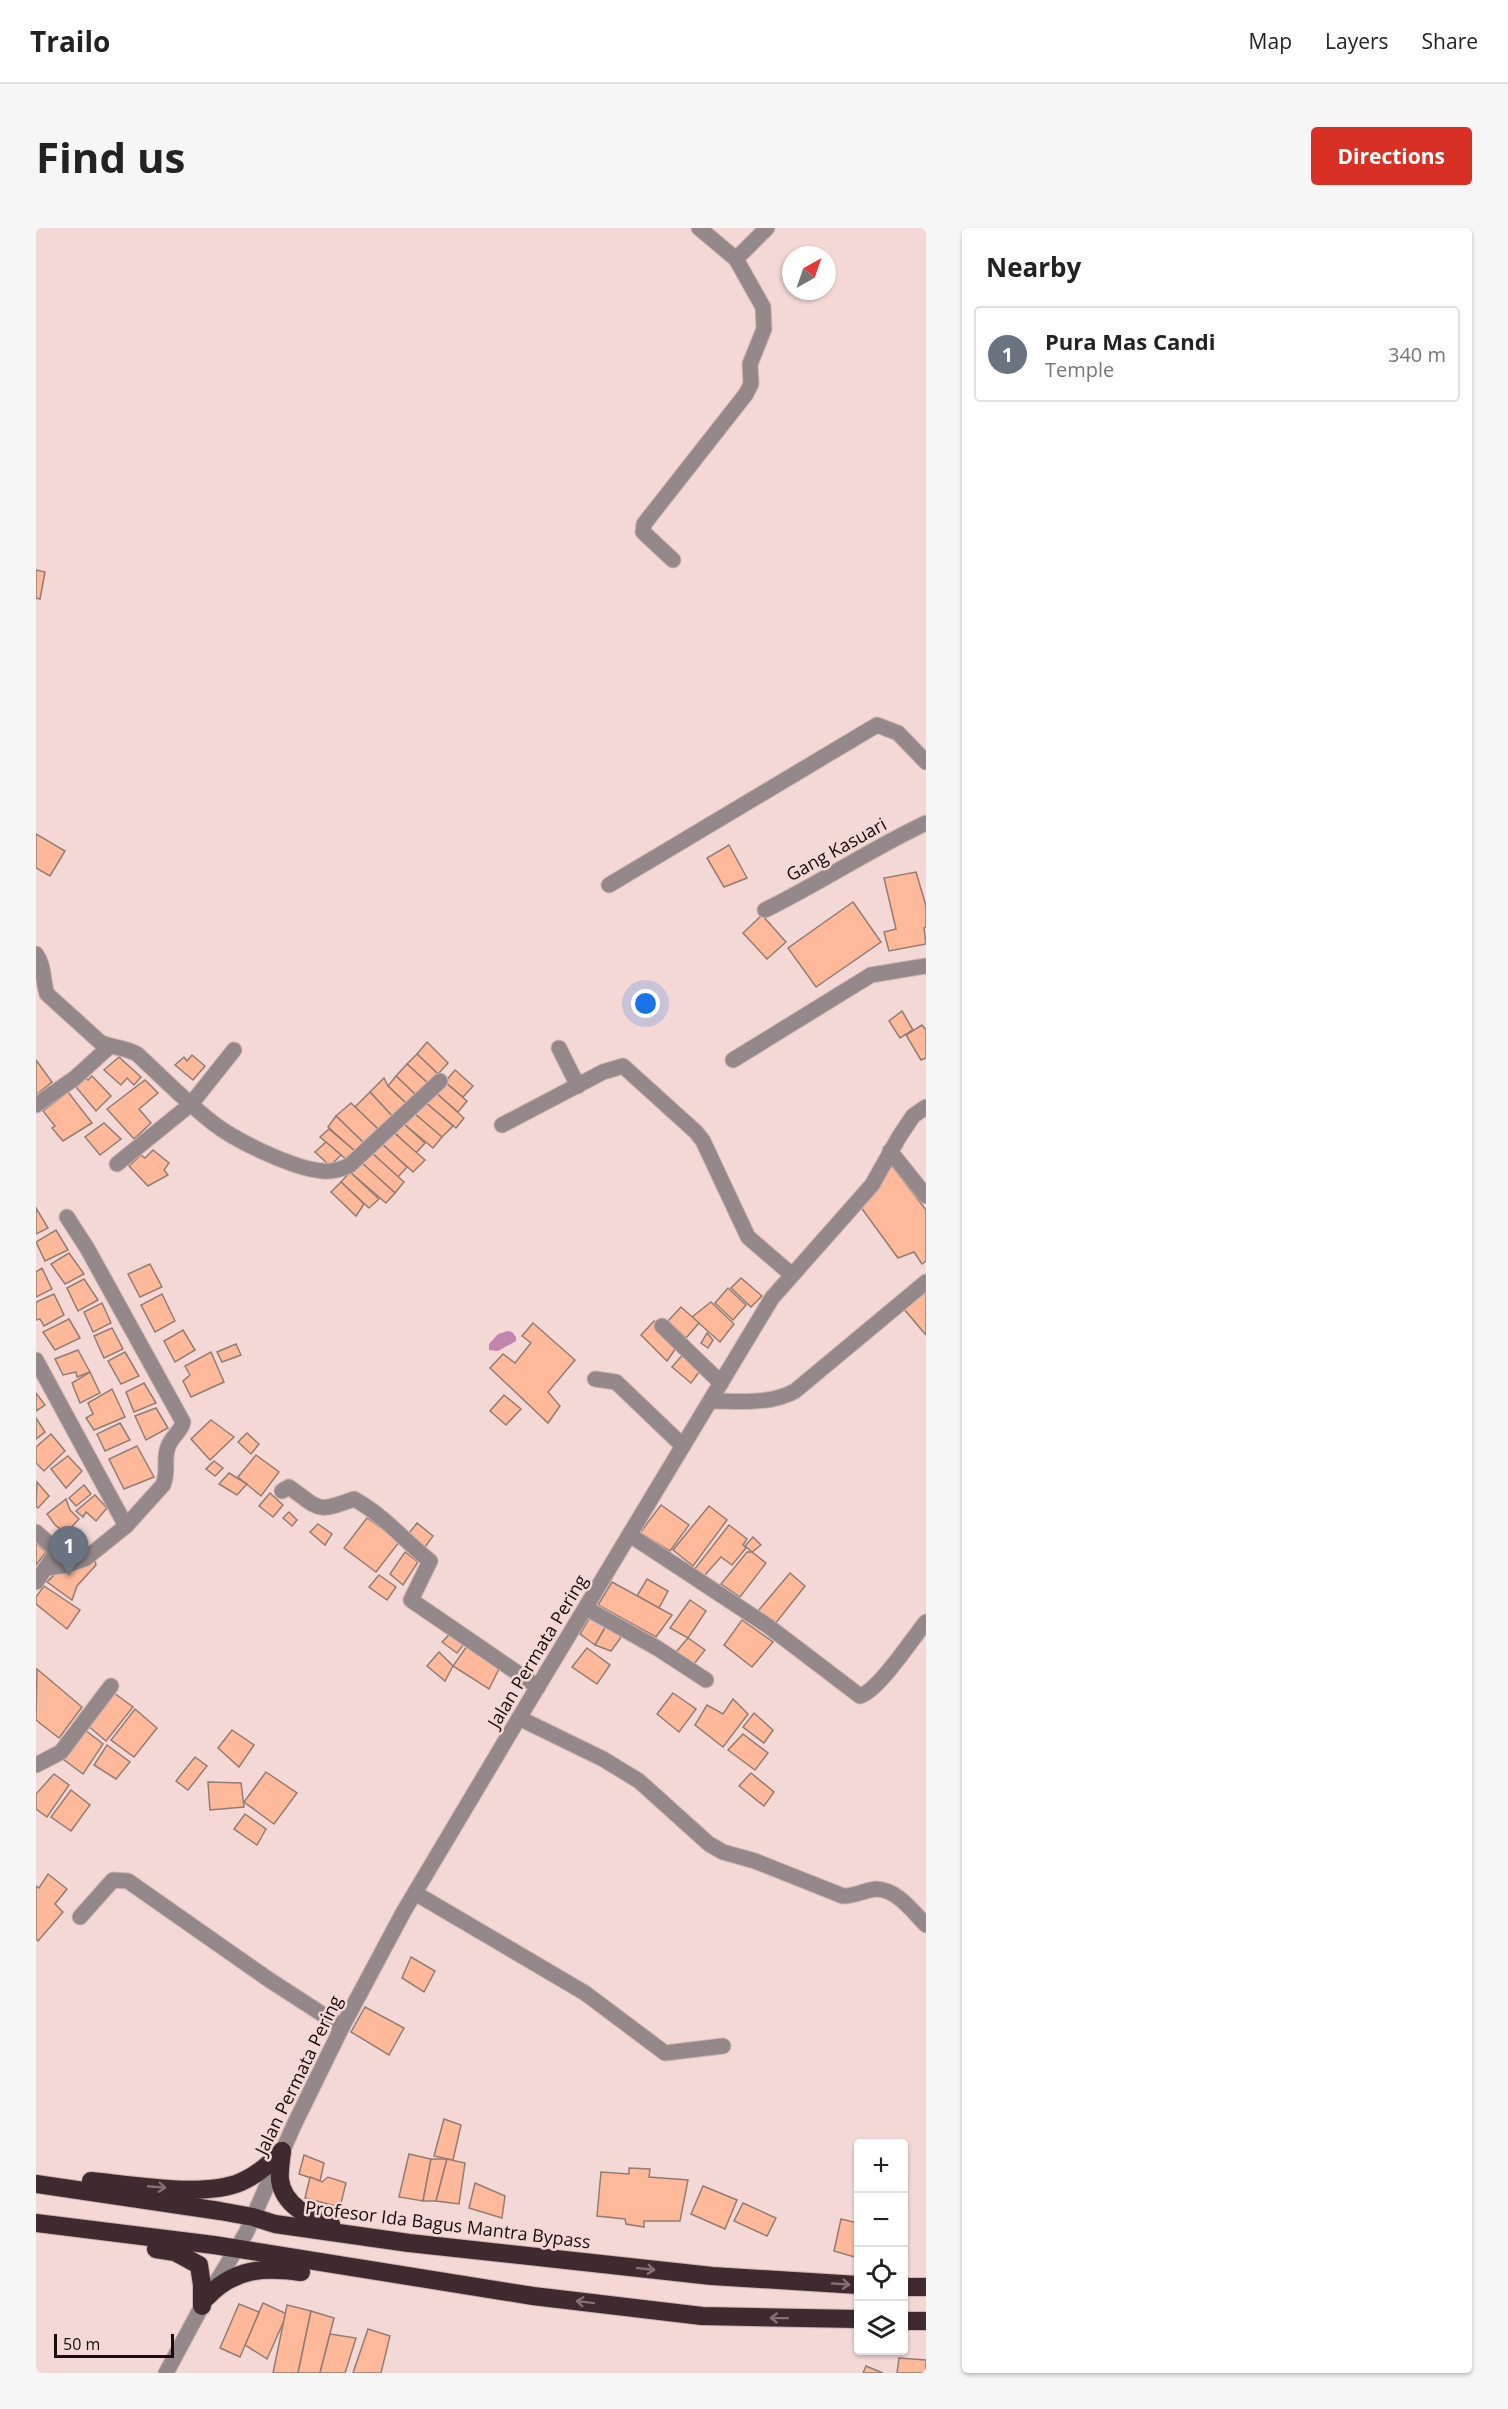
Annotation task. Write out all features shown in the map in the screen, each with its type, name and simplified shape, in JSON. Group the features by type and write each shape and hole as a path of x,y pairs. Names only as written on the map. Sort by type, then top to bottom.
{"highway":[{"path":"36,2175 174,2188 214,2189 238,2183 250,2177 282,2151"},
{"path":"282,2151 280,2178 282,2190 295,2207 319,2221 571,2256 611,2265"},
{"name":"Profesor Ida Bagus Mantra Bypass","path":"36,2184 253,2217 275,2224 409,2243 712,2276 854,2285"},
{"path":"36,2223 236,2250 533,2295 702,2316 854,2319"},
{"path":"36,2230 175,2252 190,2258 199,2265 205,2302"},
{"path":"205,2302 216,2287 240,2273 258,2269 279,2269 495,2296 533,2295"},
{"path":"908,2287 926,2287"},
{"path":"908,2321 926,2321"}],"street":[{"path":"673,560 648,539 643,532 644,524 746,394 751,384 750,364 764,329 763,307 736,259 699,228"},
{"path":"736,259 767,228"},
{"path":"609,885 877,724 898,734 926,762"},
{"name":"Gang Kasuari","path":"765,910 926,823"},
{"path":"36,954 43,965 40,979 47,994 100,1042 127,1048 137,1054 213,1124 245,1143 287,1161 323,1171 342,1169 350,1165 440,1081"},
{"path":"733,1060 871,975 926,966"},
{"path":"36,1105 75,1077 110,1046"},
{"path":"559,1048 578,1086"},
{"path":"117,1164 192,1104 234,1050"},
{"path":"502,1125 603,1072 623,1066 696,1132 703,1141 748,1237 792,1275"},
{"name":"Jalan Permata Pering","path":"166,2373 236,2250 342,2027 415,1893 682,1446 772,1298 872,1185 890,1151 914,1116 926,1107"},
{"path":"890,1151 926,1196"},
{"path":"47,1568 85,1559 126,1526 163,1485 166,1477 167,1447 182,1427 183,1422 87,1248 67,1217"},
{"path":"711,1401 772,1401 786,1396 795,1391 926,1282"},
{"path":"662,1326 722,1383"},
{"path":"36,1360 126,1526"},
{"path":"595,1379 616,1382 682,1446"},
{"path":"282,1491 289,1487 319,1508 328,1508 354,1499 372,1509 400,1537 430,1561 411,1600 538,1687"},
{"path":"36,1532 55,1549 47,1568 36,1582"},
{"path":"630,1535 768,1626 860,1696 878,1683 926,1622"},
{"path":"586,1608 657,1647 706,1680"},
{"path":"36,1765 61,1752 111,1686"},
{"path":"519,1718 603,1758 639,1781 709,1844 723,1852 755,1861 843,1896 854,1896 874,1889 887,1891 926,1925"},
{"path":"80,1917 113,1880 128,1881 173,1910 268,1979 342,2027"},
{"path":"415,1893 585,1993 665,2053 723,2046"}],"shaded area":[{"path":"508,1331 516,1337 516,1341 498,1351 489,1350 489,1344 498,1334"}],"building":[{"path":"36,570 45,572 40,599 36,598"},
{"path":"36,834 65,851 50,876 36,868"},
{"path":"729,845 747,878 724,887 707,858"},
{"path":"916,872 926,906 926,927 924,928 926,944 889,951 884,932 896,929 884,878"},
{"path":"853,902 881,942 816,987 788,948"},
{"path":"762,915 786,942 767,959 743,933"},
{"path":"902,1011 913,1030 900,1038 889,1021"},
{"path":"922,1025 926,1030 926,1058 921,1060 906,1035"},
{"path":"427,1042 448,1063 438,1074 417,1054"},
{"path":"417,1054 438,1074 430,1085 407,1064"},
{"path":"192,1055 205,1066 193,1080 175,1065 184,1057 187,1061"},
{"path":"119,1057 141,1077 134,1085 127,1078 121,1085 104,1070"},
{"path":"36,1060 52,1082 36,1095"},
{"path":"407,1064 430,1085 417,1096 396,1076"},
{"path":"455,1070 473,1086 463,1097 445,1082"},
{"path":"92,1076 111,1096 96,1111 76,1087 85,1078 88,1080"},
{"path":"396,1076 417,1096 409,1106 388,1086"},
{"path":"384,1078 388,1086 409,1106 394,1118 370,1092"},
{"path":"145,1080 158,1093 139,1109 151,1123 134,1139 107,1109"},
{"path":"445,1082 467,1101 458,1112 435,1092"},
{"path":"68,1092 92,1123 63,1141 52,1128 55,1126 43,1111"},
{"path":"370,1092 394,1118 380,1131 355,1107"},
{"path":"435,1092 464,1118 456,1128 425,1102"},
{"path":"425,1102 453,1126 442,1137 414,1113"},
{"path":"351,1103 380,1131 365,1144 336,1116"},
{"path":"414,1113 442,1137 433,1148 404,1124"},
{"path":"336,1116 365,1144 356,1152 328,1127"},
{"path":"104,1123 121,1139 100,1155 85,1137"},
{"path":"404,1124 425,1143 416,1153 395,1133"},
{"path":"329,1129 356,1152 348,1161 320,1137"},
{"path":"392,1131 425,1160 413,1172 381,1143"},
{"path":"326,1142 341,1155 330,1166 315,1152"},
{"path":"381,1143 407,1167 398,1177 372,1153"},
{"path":"153,1150 169,1163 164,1170 168,1175 148,1186 129,1166 141,1155 145,1158"},
{"path":"372,1153 404,1182 395,1193 362,1163"},
{"path":"362,1163 395,1193 386,1203 351,1173"},
{"path":"893,1167 926,1210 926,1261 922,1264 914,1252 898,1258 857,1202 880,1170"},
{"path":"350,1172 379,1199 369,1208 341,1182"},
{"path":"341,1182 364,1204 356,1216 331,1192"},
{"path":"36,1208 48,1228 36,1234"},
{"path":"56,1230 68,1250 45,1261 36,1242"},
{"path":"69,1253 84,1274 65,1284 51,1264"},
{"path":"150,1264 162,1287 140,1297 128,1274"},
{"path":"42,1268 52,1289 36,1297 36,1272"},
{"path":"741,1278 762,1296 751,1307 731,1288"},
{"path":"84,1279 98,1300 78,1311 67,1288"},
{"path":"728,1288 746,1305 733,1320 715,1303"},
{"path":"926,1289 926,1335 903,1308"},
{"path":"54,1294 64,1315 44,1326 40,1319 36,1320 36,1302"},
{"path":"162,1294 175,1321 155,1332 141,1305"},
{"path":"711,1302 734,1324 720,1342 692,1317"},
{"path":"102,1303 111,1323 93,1332 84,1312"},
{"path":"681,1307 699,1323 686,1338 668,1321"},
{"path":"69,1319 80,1338 55,1350 43,1332"},
{"path":"654,1321 678,1345 667,1361 641,1335"},
{"path":"533,1323 575,1360 548,1392 560,1406 548,1423 490,1368 503,1354 515,1363 531,1343 522,1336"},
{"path":"112,1328 123,1349 104,1358 94,1336"},
{"path":"183,1330 195,1350 175,1362 164,1341"},
{"path":"707,1333 713,1340 708,1348 701,1343"},
{"path":"236,1344 241,1355 222,1362 217,1352"},
{"path":"78,1350 90,1372 77,1377 76,1372 63,1375 55,1359"},
{"path":"125,1352 139,1376 121,1384 108,1361"},
{"path":"211,1352 224,1382 191,1397 183,1381 190,1375 185,1366"},
{"path":"685,1352 702,1368 691,1383 672,1367"},
{"path":"90,1372 100,1393 80,1403 72,1383"},
{"path":"144,1383 156,1403 134,1412 126,1392"},
{"path":"112,1389 125,1417 94,1430 86,1418 93,1414 88,1403"},
{"path":"36,1393 45,1405 36,1411"},
{"path":"504,1395 521,1409 506,1425 490,1411"},
{"path":"156,1408 168,1428 146,1440 135,1416"},
{"path":"36,1418 45,1432 36,1439"},
{"path":"211,1420 234,1437 210,1460 191,1439"},
{"path":"120,1423 130,1440 105,1451 97,1434"},
{"path":"247,1433 259,1444 251,1454 238,1442"},
{"path":"51,1434 65,1451 44,1471 36,1463 36,1447"},
{"path":"137,1446 154,1477 124,1489 109,1459"},
{"path":"256,1455 279,1472 261,1496 238,1477"},
{"path":"68,1456 82,1471 66,1488 51,1469"},
{"path":"214,1461 223,1468 215,1476 206,1469"},
{"path":"229,1473 247,1484 237,1495 219,1484"},
{"path":"37,1482 49,1496 38,1508 36,1506"},
{"path":"84,1485 91,1494 76,1506 69,1498"},
{"path":"270,1493 283,1505 273,1517 259,1506"},
{"path":"95,1495 107,1508 96,1521 86,1512 83,1517 76,1511"},
{"path":"66,1499 70,1510 79,1519 66,1533 55,1525 47,1514"},
{"path":"661,1505 689,1525 670,1551 640,1533"},
{"path":"709,1506 727,1520 693,1566 673,1550"},
{"path":"289,1512 297,1520 292,1526 283,1518"},
{"path":"367,1518 400,1541 376,1572 344,1548"},
{"path":"417,1523 433,1536 423,1550 406,1537"},
{"path":"318,1524 332,1534 325,1545 310,1532"},
{"path":"729,1525 747,1539 743,1545 746,1548 732,1565 721,1557 704,1576 694,1570"},
{"path":"753,1537 761,1545 752,1552 745,1546"},
{"path":"36,1543 46,1552 36,1565"},
{"path":"405,1552 418,1562 403,1585 390,1574"},
{"path":"747,1552 752,1552 766,1563 740,1597 721,1584"},
{"path":"95,1560 96,1565 77,1586 72,1600 47,1582 58,1571"},
{"path":"790,1573 805,1586 775,1624 758,1611"},
{"path":"379,1575 396,1587 387,1600 369,1587"},
{"path":"647,1579 668,1591 659,1608 637,1596"},
{"path":"612,1582 672,1615 656,1637 598,1605"},
{"path":"44,1586 80,1610 67,1629 36,1604 36,1597"},
{"path":"690,1600 706,1611 688,1638 670,1628"},
{"path":"590,1617 606,1626 595,1645 580,1634"},
{"path":"742,1620 773,1642 752,1667 724,1645"},
{"path":"606,1626 622,1636 611,1651 595,1645"},
{"path":"450,1634 464,1644 457,1653 442,1642"},
{"path":"688,1638 705,1650 694,1664 676,1652"},
{"path":"467,1646 500,1667 489,1689 453,1666"},
{"path":"587,1648 610,1665 597,1684 572,1667"},
{"path":"439,1652 453,1666 445,1681 427,1666"},
{"path":"37,1669 82,1707 59,1738 36,1720"},
{"path":"114,1693 133,1707 106,1741 87,1725"},
{"path":"673,1693 696,1709 679,1732 657,1714"},
{"path":"733,1699 748,1714 723,1747 695,1725 707,1705 723,1714"},
{"path":"135,1709 157,1728 134,1757 111,1740"},
{"path":"754,1713 773,1730 764,1743 743,1727"},
{"path":"85,1730 103,1744 83,1774 63,1759"},
{"path":"232,1730 254,1745 239,1767 218,1748"},
{"path":"743,1734 768,1753 755,1770 728,1750"},
{"path":"107,1745 130,1762 116,1779 94,1765"},
{"path":"195,1757 207,1766 188,1790 176,1781"},
{"path":"266,1772 297,1793 274,1824 244,1802"},
{"path":"751,1773 774,1792 764,1806 739,1786"},
{"path":"54,1774 69,1785 47,1817 36,1809 36,1794"},
{"path":"208,1782 241,1783 244,1807 210,1810"},
{"path":"71,1790 90,1805 71,1831 51,1817"},
{"path":"245,1814 266,1829 257,1845 234,1829"},
{"path":"48,1874 67,1889 55,1904 63,1912 38,1941 36,1939 36,1886 39,1888"},
{"path":"411,1957 435,1971 424,1992 402,1978"},
{"path":"365,2007 404,2028 389,2055 351,2032"},
{"path":"444,2119 461,2125 453,2160 434,2156"},
{"path":"409,2154 431,2159 423,2201 399,2197"},
{"path":"304,2155 324,2163 320,2181 299,2174"},
{"path":"431,2159 447,2159 436,2201 423,2201"},
{"path":"447,2159 465,2163 459,2204 436,2201"},
{"path":"629,2168 650,2169 649,2177 688,2180 680,2221 644,2221 644,2227 626,2224 625,2219 597,2216 601,2172 629,2174"},
{"path":"310,2177 322,2182 328,2177 346,2183 340,2207 305,2198"},
{"path":"475,2183 505,2196 502,2218 469,2208"},
{"path":"703,2186 737,2200 725,2229 691,2214"},
{"path":"743,2203 776,2218 767,2236 734,2221"},
{"path":"841,2219 854,2222 854,2257 834,2251"},
{"path":"263,2303 287,2314 267,2359 245,2345"},
{"path":"239,2304 259,2312 240,2357 220,2348"},
{"path":"287,2305 311,2311 298,2373 273,2373"},
{"path":"311,2311 334,2318 320,2373 298,2373"},
{"path":"368,2329 390,2336 381,2373 353,2373"},
{"path":"330,2334 356,2338 345,2373 320,2373"},
{"path":"899,2358 926,2360 926,2373 897,2373"},
{"path":"866,2366 883,2373 863,2373"}],"place":[{"name":"Pura Mas Candi","path":"69,1576"}]}
